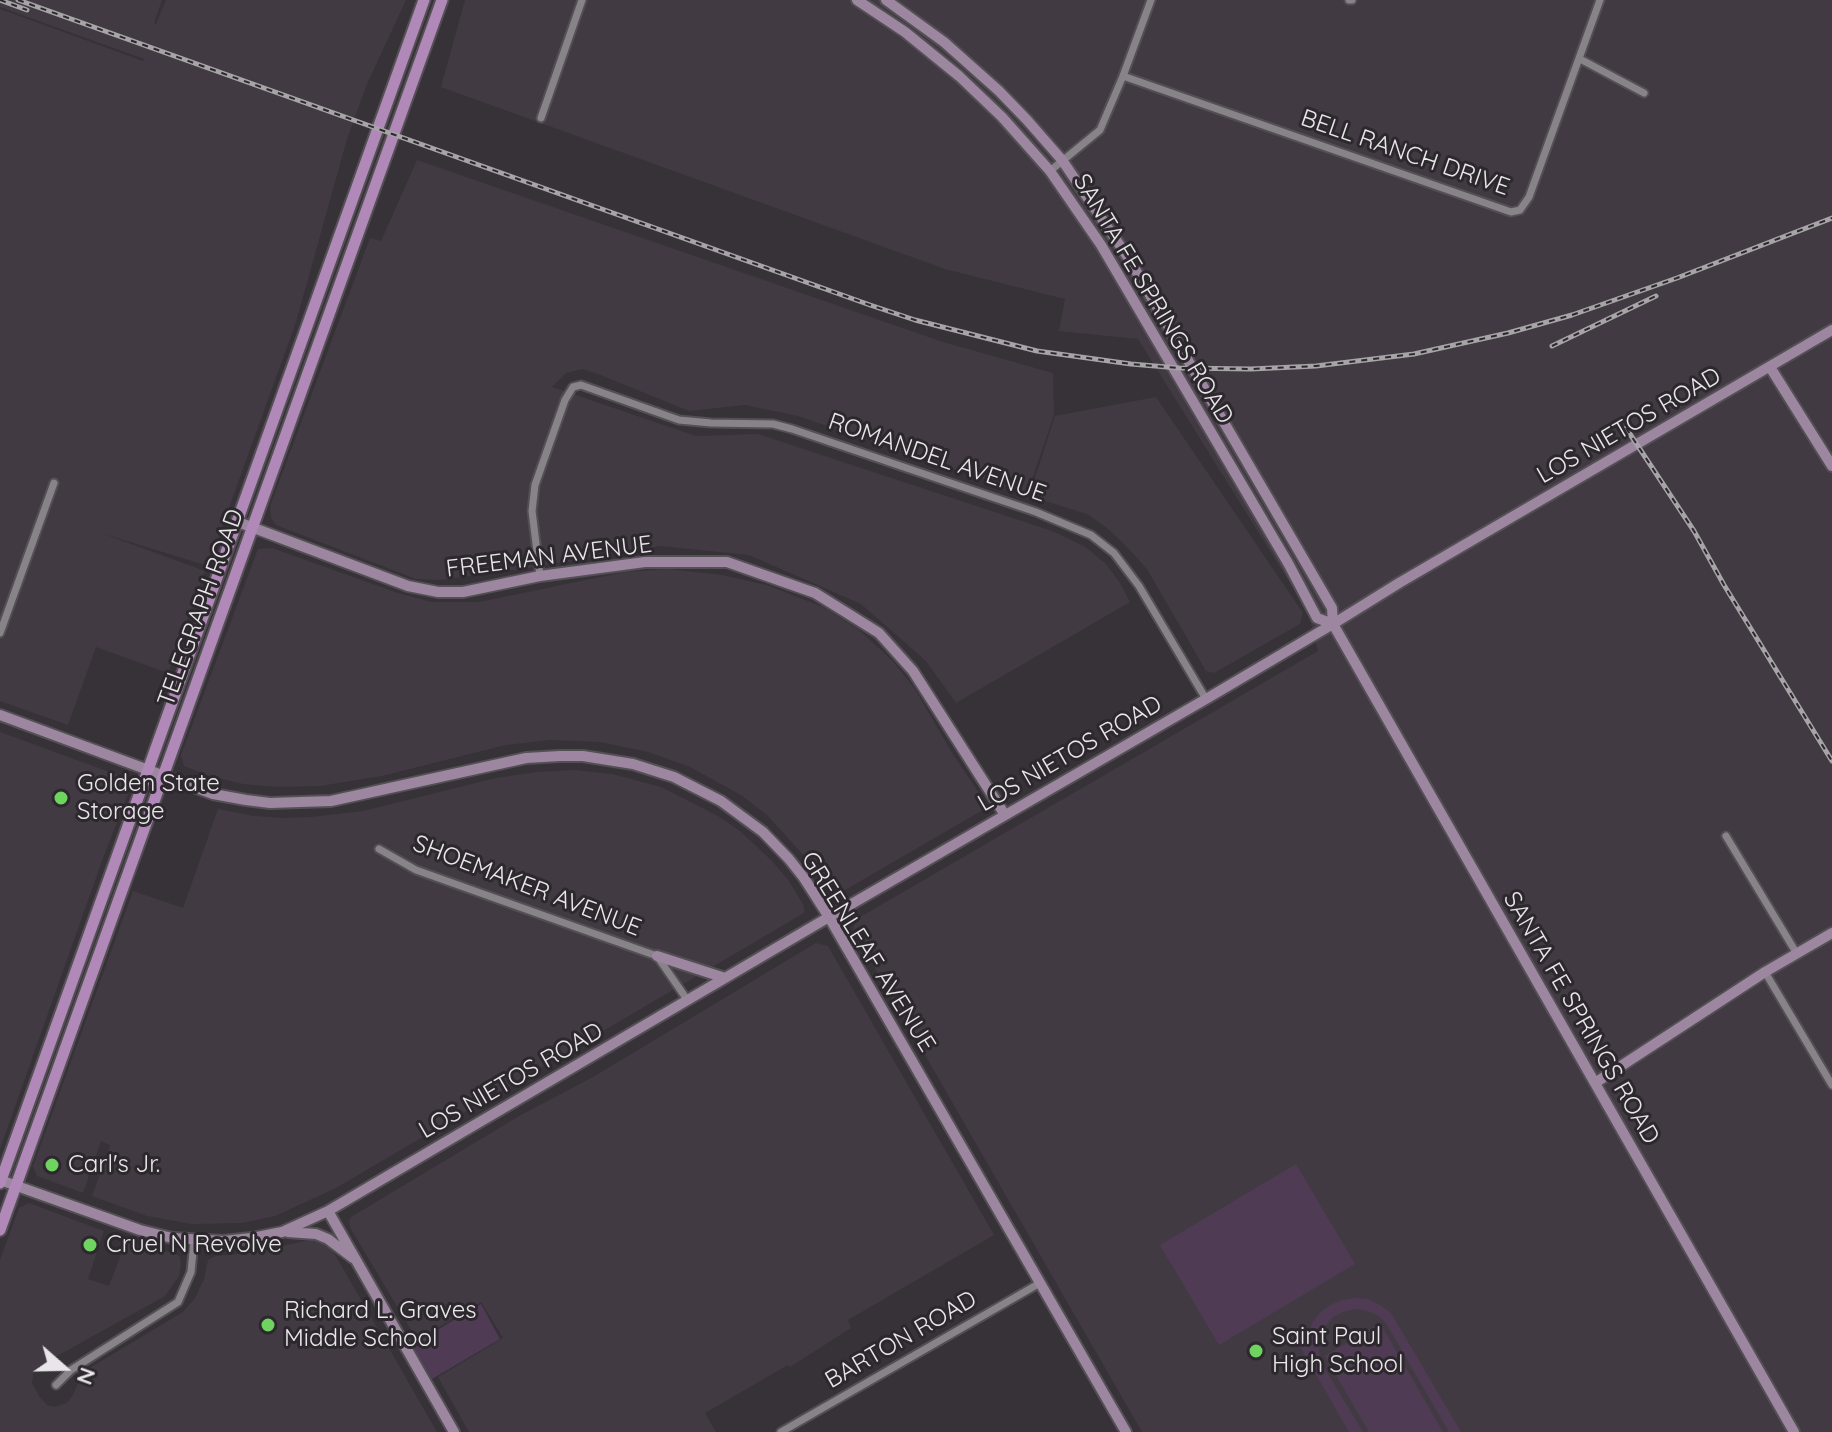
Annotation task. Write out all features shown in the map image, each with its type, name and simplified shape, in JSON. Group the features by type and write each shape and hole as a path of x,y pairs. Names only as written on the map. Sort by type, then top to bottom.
{"main road":[{"name":"TELEGRAPH ROAD","path":"0,1181 424,0"},
{"name":"TELEGRAPH ROAD","path":"0,1230 442,0"},
{"name":"SANTA FE SPRINGS ROAD","path":"857,0 905,32 959,76 1002,117 1050,171 1101,245 1317,618 1333,624"},
{"name":"SANTA FE SPRINGS ROAD","path":"886,0 934,34 999,91 1062,160 1129,259 1332,608 1333,624 1794,1432"},
{"name":"LOS NIETOS ROAD","path":"282,1232 328,1211 1832,330"},
{"path":"1770,367 1832,466"},
{"path":"1264,523 1278,516"},
{"name":"FREEMAN AVENUE","path":"238,522 408,586 438,592 463,592 540,576 645,562 727,562 815,593 879,633 913,671 1005,815"},
{"path":"0,715 164,776"},
{"name":"GREENLEAF AVENUE","path":"164,776 213,794 270,803 304,803 348,798 526,758 583,756 633,764 674,777 707,793 750,822 789,859 829,917 1126,1432"},
{"path":"91,927 107,933"},
{"path":"1595,1083 1765,972 1832,933"},
{"path":"657,956 725,978"},
{"path":"0,1181 140,1230 172,1238 223,1241 282,1232 316,1234 355,1259"},
{"path":"328,1211 454,1432"}],"street":[{"path":"541,118 582,0"},
{"path":"1050,171 1100,130 1151,0"},
{"name":"BELL RANCH DRIVE","path":"1123,76 1511,212 1520,210 1529,197 1600,0"},
{"path":"1580,59 1644,93"},
{"name":"ROMANDEL AVENUE","path":"540,576 532,511 535,485 565,400 573,387 581,385 679,420 773,424 792,429 1036,512 1091,535 1114,553 1139,586 1206,699"},
{"path":"0,633 54,483"},
{"path":"1726,836 1797,954"},
{"name":"SHOEMAKER AVENUE","path":"379,849 416,870 657,956 688,1001"},
{"path":"1765,972 1832,1085"},
{"path":"56,1385 71,1370 178,1302 191,1272 194,1241"},
{"name":"BARTON ROAD","path":"781,1432 1040,1283"}],"shaded area":[{"path":"0,0 162,0 156,24 166,0 406,0 367,84 347,139 296,322 208,566 101,533 205,571 168,673 96,647 68,725 0,701 0,9 144,59 0,7"},
{"path":"465,0 1832,0 1832,1432 1142,1432 853,930 855,920 1318,651 1308,612 1138,339 1059,331 1065,299 945,269 441,87"},
{"path":"417,160 943,342 1053,373 1054,415 1027,494 798,416 745,405 689,411 583,369 566,373 552,387 696,436 758,434 1052,531 1084,546 1106,564 1130,602 956,703 926,661 861,604 749,555 660,546 522,569 439,580 416,579 276,525 271,518 270,506 370,238 381,241"},
{"path":"1156,397 1303,613 1300,624 1214,673 1206,671 1147,569 1126,546 1087,514 1029,496 1055,416"},
{"path":"272,548 431,602 479,602 625,572 668,569 722,575 767,585 823,607 858,629 892,660 915,689 984,801 981,811 840,893 827,887 815,868 767,815 741,795 690,767 648,752 600,742 550,740 506,745 382,776 320,786 243,784 210,776 184,766 181,755 258,549"},
{"path":"0,732 126,778 130,789 0,1149"},
{"path":"573,770 612,774 661,787 718,816 740,831 772,861 789,881 804,906 804,913 336,1188 275,1216 242,1223 192,1224 147,1216 92,1196 110,1145 101,1141 83,1193 37,1176 33,1166 133,891 183,908 218,809 254,816 311,817 363,811 496,778"},
{"path":"816,943 828,946 994,1235 848,1320 851,1328 790,1367 788,1365 705,1413 716,1432 469,1432 438,1377 503,1338 481,1302 417,1340 351,1229 351,1217"},
{"path":"1296,1164 1355,1264 1219,1345 1160,1245"},
{"path":"29,1203 104,1231 88,1279 109,1286 126,1241 175,1253 181,1263 179,1276 165,1296 34,1370 32,1383 47,1405 55,1407 67,1403 88,1369 183,1312 195,1298 211,1258 310,1240 333,1251 437,1432 0,1432 0,1260 19,1208"},
{"path":"1355,1298 1368,1299 1391,1313 1461,1432 1449,1432 1387,1325 1379,1316 1355,1309 1332,1318 1319,1339 1322,1364 1363,1432 1349,1432 1291,1331 1300,1326 1308,1338 1312,1323 1320,1313 1330,1305"},
{"path":"481,1304 500,1339 432,1379 412,1345"},
{"path":"1380,1323 1443,1432 1369,1432 1325,1356"}],"railway":[{"path":"0,0 27,10"},
{"path":"18,0 915,320 1037,351 1131,364 1251,369 1316,366 1414,354 1572,315 1832,218"},
{"path":"1552,346 1656,296"},
{"path":"1626,428 1694,531 1832,761"}],"place":[{"name":"Golden State Storage","path":"61,798"},
{"name":"Carl's Jr.","path":"52,1165"},
{"name":"Cruel N Revolve","path":"90,1245"},
{"name":"Richard L. Graves Middle School","path":"268,1325"},
{"name":"Saint Paul High School","path":"1256,1351"}]}
